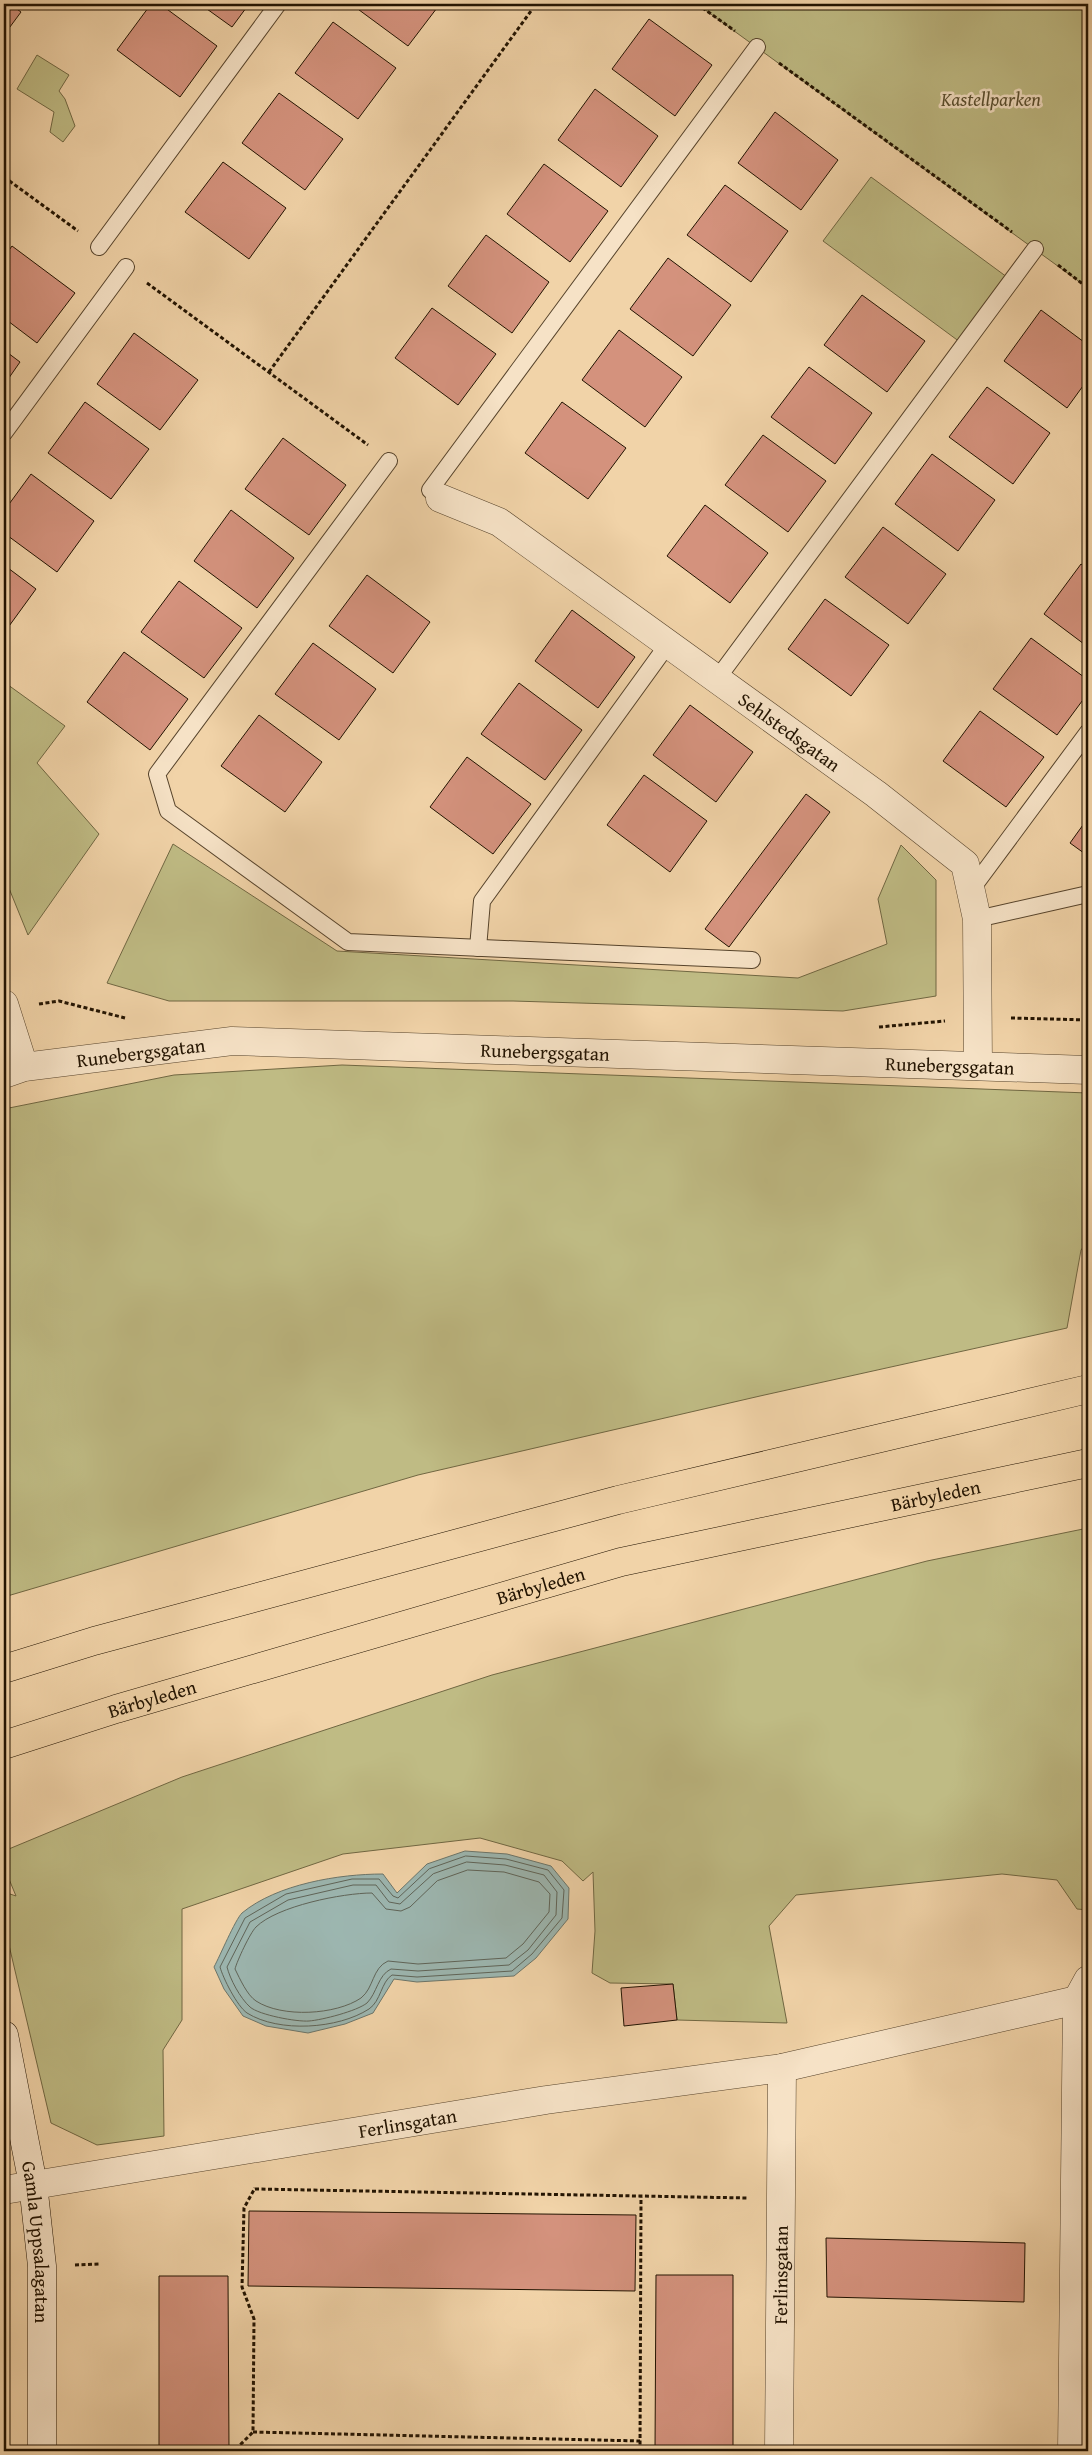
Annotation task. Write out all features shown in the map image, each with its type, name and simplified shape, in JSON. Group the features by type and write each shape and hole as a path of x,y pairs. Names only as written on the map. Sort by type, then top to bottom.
{"main road":[{"path":"4,1669 94,1641 618,1500 1088,1389"},
{"name":"Bärbyleden","path":"4,1745 116,1709 621,1562 1088,1463"}],"street":[{"name":"Sehlstedsgatan","path":"435,494 499,522 876,794 965,864 977,919 978,1066"},
{"path":"4,1004 14,1070"},
{"name":"Runebergsgatan","path":"14,1070 232,1041 1088,1070"},
{"name":"Ferlinsgatan","path":"4,2190 546,2100 782,2068 1083,1990 1072,2451"},
{"name":"Gamla Uppsalagatan","path":"4,2034 33,2184 42,2266 42,2451"},
{"name":"Ferlinsgatan","path":"779,2451 782,2068"}],"lane":[{"path":"99,247 278,4"},
{"path":"435,494 757,47"},
{"path":"717,679 1035,249"},
{"path":"4,433 126,267"},
{"path":"389,461 157,774 168,811 348,942 752,960"},
{"path":"478,948 482,901 668,644"},
{"path":"971,890 1088,732"},
{"path":"977,919 1088,894"}],"path":[{"path":"269,372 536,4"},
{"path":"697,4 1088,288"},
{"path":"4,177 99,247"},
{"path":"126,267 389,461"},
{"path":"240,2451 240,2445 253,2432 254,2319 242,2287 244,2208 255,2189 641,2198 781,2198"},
{"path":"640,2451 641,2198"},
{"path":"253,2432 640,2440"}],"green space":[{"name":"Kastellparken","path":"697,4 1088,4 1088,288"},
{"path":"37,55 69,75 59,91 65,99 75,126 63,142 50,132 54,112 17,89"},
{"path":"871,177 1011,280 964,345 823,241"},
{"path":"4,682 65,726 37,763 99,834 28,935 4,876"},
{"path":"173,844 337,951 798,978 887,944 878,899 901,845 936,880 936,996 843,1011 513,1001 169,1001 107,983"},
{"path":"342,1065 1088,1093 1088,1241 1081,1250 1067,1328 418,1475 4,1597 4,1109 174,1075"},
{"path":"1088,1528 1088,1910 1077,1909 1057,1880 1002,1874 796,1895 769,1926 787,2023 677,2020 673,1984 610,1983 592,1973 595,1931 593,1872 583,1881 562,1861 480,1838 343,1854 182,1909 182,2020 163,2050 164,2136 97,2145 51,2123 4,1924 4,1892 16,1896 4,1867 4,1851 182,1777 492,1675 927,1561"}],"water":[{"path":"465,1851 507,1854 551,1866 569,1888 568,1919 536,1958 514,1976 417,1982 394,1979 373,2013 345,2024 308,2033 266,2026 243,2016 224,1989 214,1967 239,1917 256,1903 290,1888 328,1879 366,1874 383,1874 397,1893 427,1864"}],"building":[{"path":"4,4 10,4 21,12 4,35"},
{"path":"151,4 160,4 217,46 180,97 117,50"},
{"path":"200,4 249,4 232,27"},
{"path":"351,4 440,4 408,46"},
{"path":"649,19 712,65 675,116 612,69"},
{"path":"333,22 396,68 358,119 295,73"},
{"path":"595,89 658,136 621,187 558,140"},
{"path":"279,93 343,139 305,190 242,143"},
{"path":"775,112 838,160 801,210 738,163"},
{"path":"223,162 286,208 249,259 185,212"},
{"path":"544,164 608,211 570,262 507,214"},
{"path":"725,185 788,231 751,282 687,235"},
{"path":"486,235 549,282 512,333 448,286"},
{"path":"12,246 75,293 37,343 4,318 4,257"},
{"path":"668,258 731,305 693,356 630,309"},
{"path":"862,295 925,341 887,392 824,345"},
{"path":"432,308 496,354 458,405 395,358"},
{"path":"1041,310 1088,345 1088,379 1067,408 1004,361"},
{"path":"619,330 682,377 645,427 582,380"},
{"path":"134,333 198,380 160,430 97,384"},
{"path":"4,350 20,362 4,385"},
{"path":"809,367 872,413 835,464 771,417"},
{"path":"987,387 1050,433 1013,484 949,437"},
{"path":"85,402 149,449 111,499 48,453"},
{"path":"562,402 626,448 588,499 525,453"},
{"path":"763,435 826,481 788,532 725,485"},
{"path":"283,438 346,485 309,535 245,489"},
{"path":"932,454 995,500 958,551 895,504"},
{"path":"31,474 94,521 57,572 4,533 4,511"},
{"path":"705,505 768,553 730,603 667,556"},
{"path":"231,510 294,558 257,608 194,561"},
{"path":"883,527 946,574 908,624 845,577"},
{"path":"1081,564 1088,569 1088,647 1044,614"},
{"path":"4,565 36,589 4,633"},
{"path":"367,575 430,622 393,673 329,626"},
{"path":"179,581 242,628 204,678 141,632"},
{"path":"825,599 889,645 851,696 788,649"},
{"path":"572,610 635,657 598,708 535,661"},
{"path":"1031,638 1088,680 1088,693 1057,735 993,689"},
{"path":"313,643 376,689 339,740 275,694"},
{"path":"124,652 188,699 150,750 87,702"},
{"path":"519,683 582,730 545,780 481,734"},
{"path":"690,705 753,752 716,802 653,755"},
{"path":"980,711 1044,757 1006,807 943,761"},
{"path":"259,715 322,762 285,812 221,766"},
{"path":"467,757 531,804 493,854 430,807"},
{"path":"644,775 707,821 670,872 607,825"},
{"path":"806,794 830,812 729,947 705,929"},
{"path":"1088,818 1088,856 1070,843"},
{"path":"673,1984 677,2020 624,2026 621,1988"},
{"path":"249,2211 636,2215 635,2291 248,2286"},
{"path":"826,2238 1025,2243 1024,2302 827,2297"},
{"path":"656,2275 733,2275 733,2451 655,2451"},
{"path":"159,2276 228,2276 229,2451 159,2451"}]}
